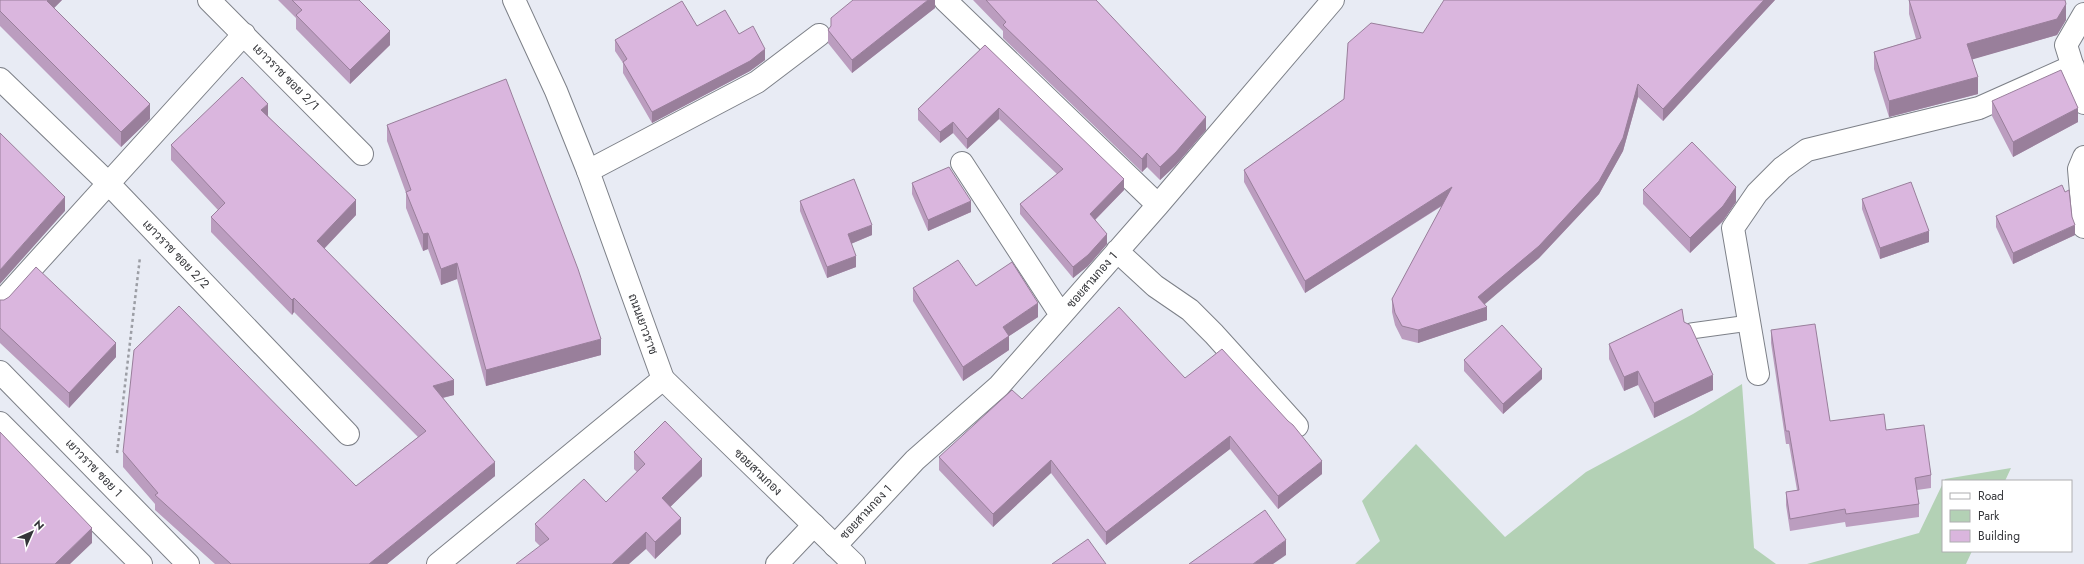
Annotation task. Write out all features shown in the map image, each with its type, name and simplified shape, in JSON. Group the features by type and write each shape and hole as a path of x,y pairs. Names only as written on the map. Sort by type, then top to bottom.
{"street":[{"name":"เยาวราช ซอย 2/1","path":"209,0 362,154"},
{"name":"ถนนเยาวราช","path":"514,0 556,91 588,171 663,379"},
{"path":"945,0 1158,205"},
{"name":"ซอยสามกอง 1","path":"835,546 915,460 999,386 1158,205 1332,0"},
{"path":"2084,14 2066,45 2084,103"},
{"path":"0,303 244,34"},
{"path":"588,171 757,82 819,35"},
{"path":"1758,374 1733,228 1757,193 1782,168 1807,150 1979,108 2073,66"},
{"name":"เยาวราช ซอย 2/2","path":"0,79 109,184 348,434"},
{"path":"2084,157 2079,169 2084,227"},
{"path":"962,163 1061,315"},
{"path":"1117,251 1155,286 1181,303 1200,320 1297,426"},
{"name":"เยาวราช ซอย 1","path":"0,372 188,564"},
{"path":"438,564 663,379"},
{"name":"ซอยสามกอง","path":"663,379 854,564"},
{"path":"0,423 141,564"},
{"path":"110,533 113,488"},
{"path":"777,564 814,525"}],"lane":[{"path":"1690,331 1750,324"}],"path":[{"path":"113,488 145,221"}],"green space":[{"path":"1742,384 1754,548 1776,564 1355,564 1380,541 1362,501 1416,444 1505,537 1586,472 1693,414"},
{"path":"2011,468 2005,480 1945,479"},
{"path":"1942,485 1942,552 1972,552 1966,564 1807,564 1919,533"}],"building":[{"path":"0,0 48,0 47,1 150,104 121,132 0,11"},
{"path":"292,0 359,0 390,31 350,70 296,15 302,10"},
{"path":"853,0 928,0 852,60 828,30 831,26 831,18"},
{"path":"986,0 1096,0 1206,117 1176,152 1160,167 1147,153 1142,159 1003,25 1006,22"},
{"path":"1444,0 1764,0 1663,109 1638,84 1623,138 1599,181 1539,246 1478,297 1487,307 1418,330 1402,326 1395,313 1392,299 1452,187 1305,281 1244,170 1344,99 1348,43 1371,23 1423,33"},
{"path":"1909,0 2065,0 2066,4 2057,19 1967,44 1978,77 1889,101 1874,52 1921,38"},
{"path":"682,1 697,26 725,10 739,34 753,26 765,49 750,61 652,112 623,62 627,59 615,40"},
{"path":"985,45 1124,179 1090,214 1107,234 1088,255 1073,267 1020,204 1063,169 999,108 967,139 953,122 940,132 918,109"},
{"path":"2061,70 2078,108 2013,142 1992,101"},
{"path":"242,77 268,104 261,110 356,200 317,241 454,380 433,386 495,462 369,564 231,564 155,495 158,493 123,452 134,350 179,306 356,486 426,431 294,298 292,300 211,217 225,203 171,145"},
{"path":"506,79 578,269 601,339 486,370 457,263 441,269 428,233 423,234 406,192 411,190 387,125"},
{"path":"0,133 65,197 0,270"},
{"path":"1692,142 1736,187 1723,206 1690,238 1643,190"},
{"path":"949,167 971,201 928,220 912,183"},
{"path":"854,179 872,225 848,234 856,256 827,267 800,201"},
{"path":"1911,182 1929,231 1880,248 1862,199"},
{"path":"2062,185 2065,192 2069,190 2072,217 2075,225 2013,253 1996,216"},
{"path":"958,260 976,286 1012,262 1038,303 1003,327 1009,336 963,367 913,288"},
{"path":"36,267 116,343 69,393 0,328 0,300 4,300 9,297"},
{"path":"1119,307 1185,378 1222,349 1293,425 1322,461 1278,496 1230,436 1106,532 1051,460 993,514 939,457 1012,390 1022,399"},
{"path":"1682,309 1684,322 1690,325 1713,375 1654,403 1638,371 1624,377 1609,344"},
{"path":"1815,324 1830,421 1884,414 1886,430 1924,425 1931,475 1915,478 1919,504 1846,514 1845,509 1790,519 1786,492 1799,490 1789,431 1786,431 1771,330"},
{"path":"1502,325 1542,369 1503,404 1464,360"},
{"path":"665,421 702,459 662,498 681,518 655,542 646,532 612,564 516,564 549,539 535,524 584,479 606,502 645,464 634,452"},
{"path":"0,432 92,528 55,564 0,564"},
{"path":"1265,510 1286,540 1253,564 1189,564"},
{"path":"1088,539 1106,564 1052,564"}]}
